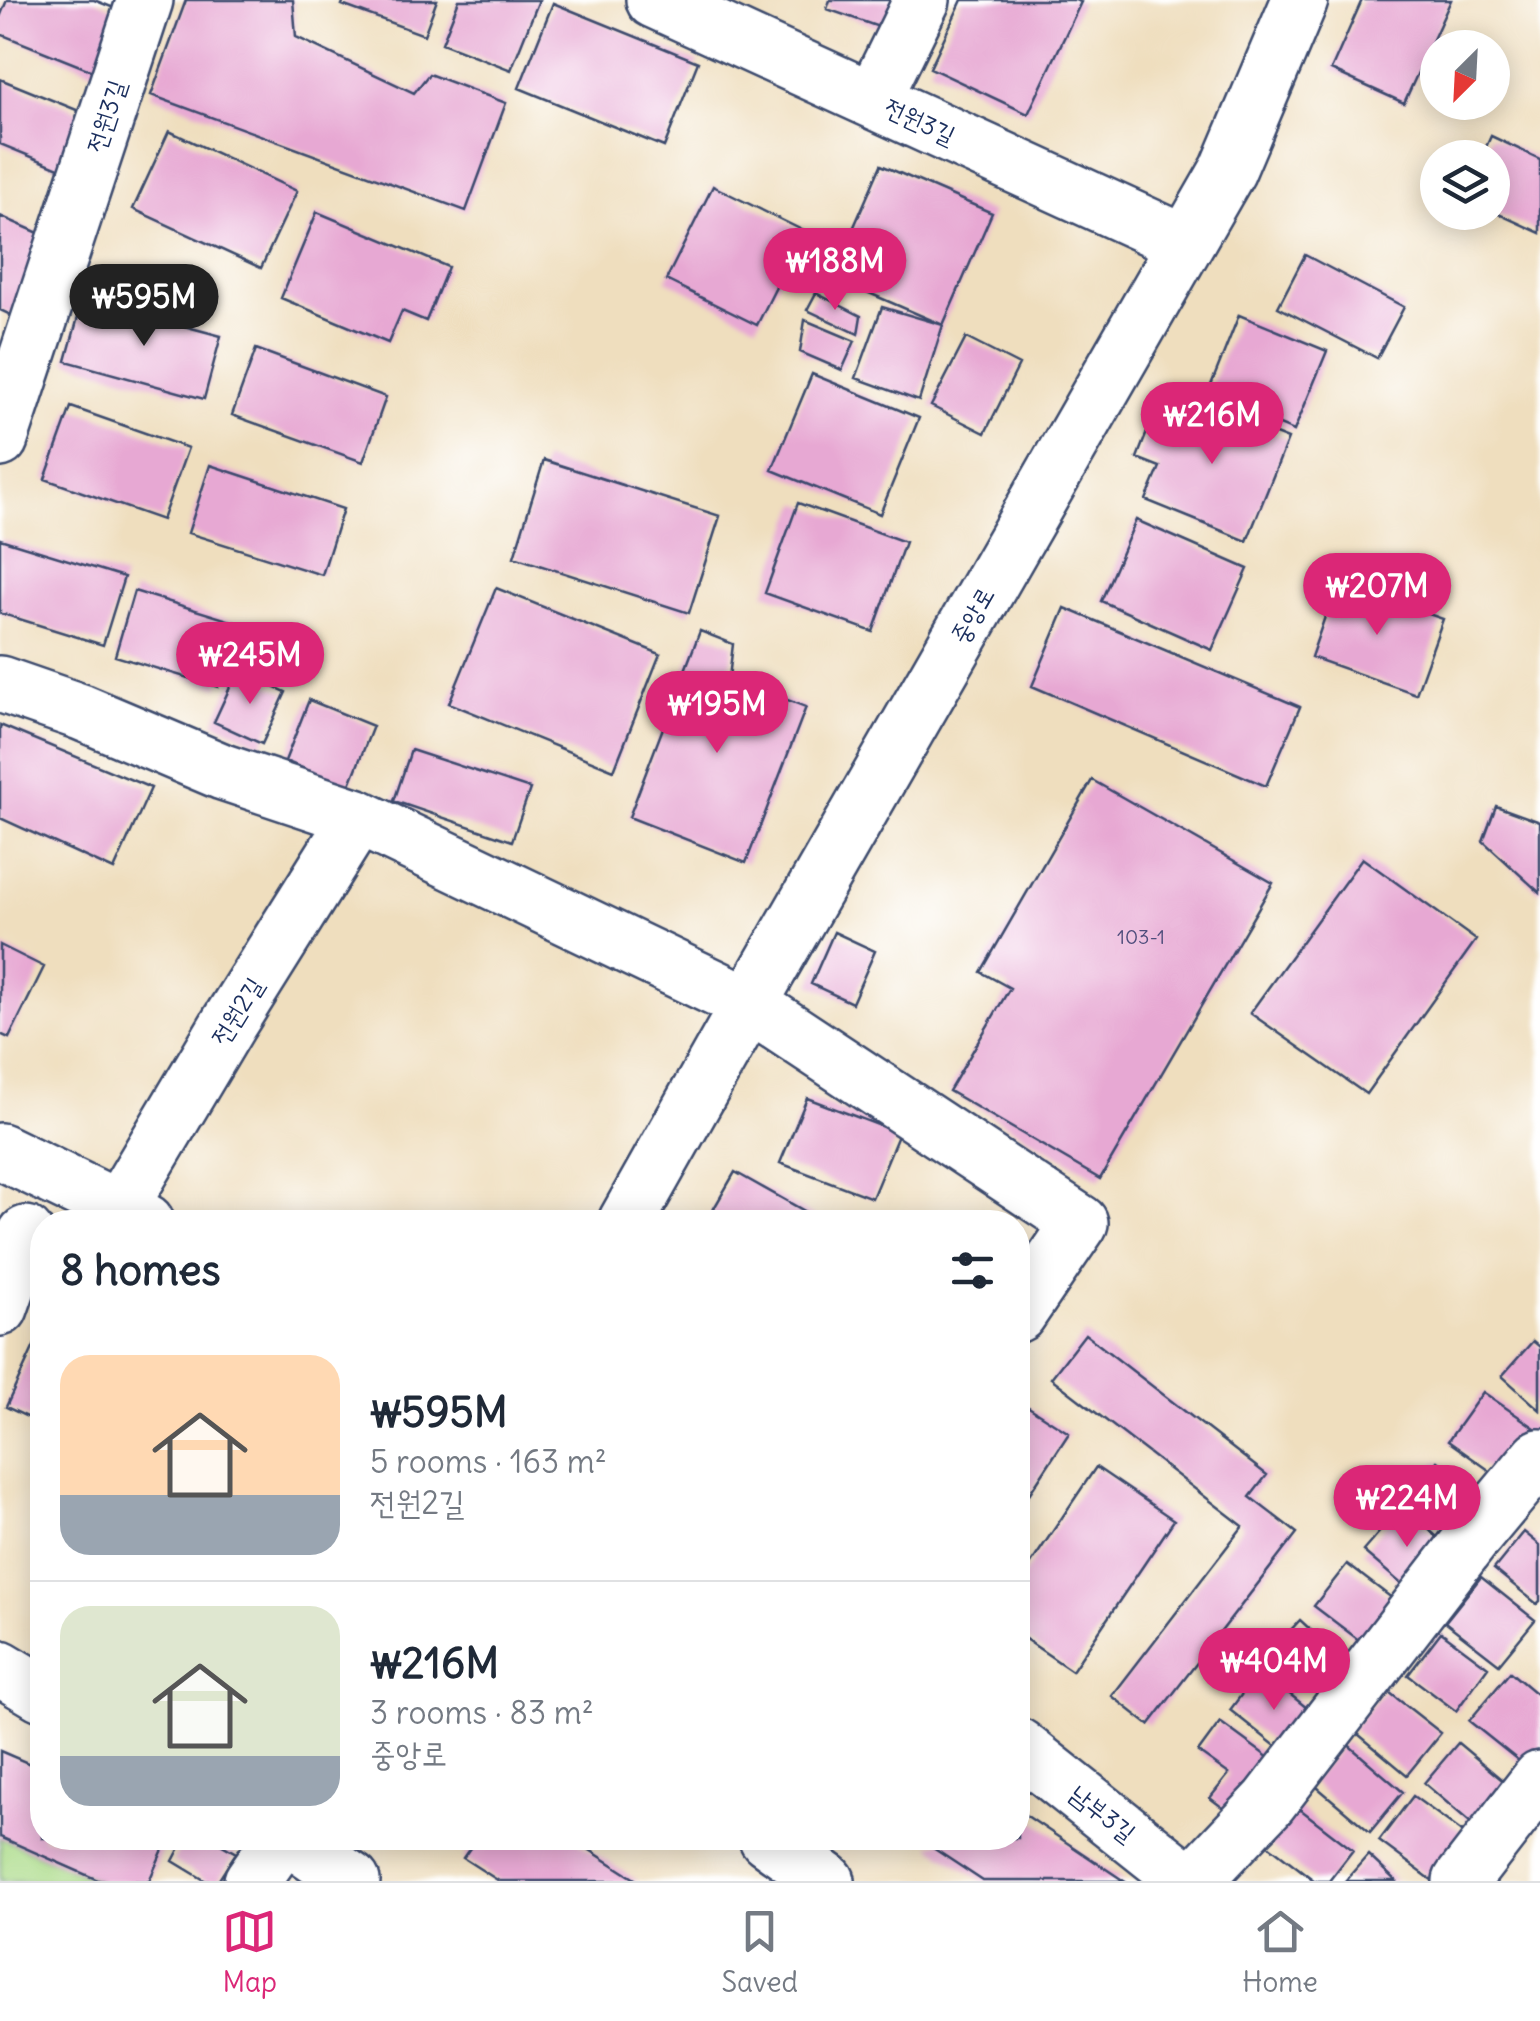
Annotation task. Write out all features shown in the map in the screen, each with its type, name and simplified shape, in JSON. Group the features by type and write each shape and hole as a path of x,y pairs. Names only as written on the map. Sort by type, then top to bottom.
{"street":[{"name":"전원3길","path":"0,439 144,0"},
{"name":"전원3길","path":"654,0 1186,243"},
{"path":"873,100 922,0"},
{"name":"중앙로","path":"633,1210 1228,170 1284,6"},
{"path":"0,684 81,712 222,772 358,817 749,1004 1080,1223 1030,1296"},
{"name":"전원2길","path":"135,1210 229,1023 358,817"},
{"path":"0,1152 122,1210"},
{"path":"0,1308 26,1234"},
{"path":"1191,1881 1269,1802 1474,1536 1540,1457"},
{"path":"0,1668 30,1686"},
{"name":"남부3길","path":"1030,1755 1191,1881"},
{"path":"1461,1881 1540,1779"},
{"path":"252,1881 274,1850"},
{"path":"307,1850 352,1881"},
{"path":"784,1850 827,1881"}],"green space":[{"path":"0,1837 100,1881 0,1881"}],"building":[{"path":"7,0 94,0 119,10 95,72 0,34 0,17"},
{"path":"186,0 293,0 296,37 414,93 429,74 506,103 466,211 151,95"},
{"path":"344,0 437,0 424,35 342,5"},
{"path":"459,0 539,0 511,70 442,43"},
{"path":"830,0 904,0 893,32 827,9"},
{"path":"962,0 1081,2 1028,114 930,68"},
{"path":"1362,0 1451,0 1437,30 1420,30 1420,68 1404,103 1331,70"},
{"path":"553,3 698,62 664,147 519,88"},
{"path":"0,79 89,115 66,171 0,144"},
{"path":"169,131 297,191 261,268 133,209"},
{"path":"1510,145 1540,159 1540,233 1510,219"},
{"path":"881,165 992,213 943,325 832,277"},
{"path":"713,186 804,231 757,325 666,280"},
{"path":"317,212 448,267 426,321 402,311 388,343 281,298"},
{"path":"0,216 50,238 15,317 0,310"},
{"path":"1305,255 1404,307 1377,358 1278,307"},
{"path":"816,293 861,316 858,334 807,310"},
{"path":"83,299 221,336 204,399 66,361"},
{"path":"882,307 943,325 919,401 856,378"},
{"path":"1239,315 1327,351 1294,431 1207,395"},
{"path":"805,320 855,341 842,370 800,352"},
{"path":"966,338 1019,365 985,433 931,406"},
{"path":"256,349 386,397 363,462 232,415"},
{"path":"812,374 919,418 880,514 772,470"},
{"path":"1184,397 1288,439 1247,541 1146,500 1160,467 1137,458 1151,422 1171,431"},
{"path":"71,407 188,448 162,520 45,479"},
{"path":"544,460 720,516 689,613 514,557"},
{"path":"210,465 343,509 322,575 188,533"},
{"path":"798,503 905,542 873,632 765,593"},
{"path":"1136,520 1248,569 1212,650 1101,601"},
{"path":"0,539 124,577 103,645 0,613"},
{"path":"1337,582 1443,619 1416,694 1311,657"},
{"path":"496,588 660,654 614,770 449,703"},
{"path":"134,591 238,623 218,687 115,656"},
{"path":"1065,608 1300,707 1266,786 1032,686"},
{"path":"700,631 733,644 729,678 806,707 746,863 629,817"},
{"path":"238,670 286,692 262,744 214,722"},
{"path":"309,700 373,726 349,787 285,761"},
{"path":"0,725 151,788 114,870 0,818"},
{"path":"411,750 530,789 512,841 394,801"},
{"path":"1092,780 1273,883 1100,1179 949,1091 1010,988 981,972"},
{"path":"1496,806 1540,822 1540,893 1483,841"},
{"path":"1362,858 1476,940 1366,1094 1250,1013"},
{"path":"834,932 875,951 852,1003 811,984"},
{"path":"0,945 44,967 9,1038 0,1034"},
{"path":"807,1098 899,1133 872,1198 780,1163"},
{"path":"735,1172 803,1210 713,1210"},
{"path":"1085,1334 1267,1475 1250,1497 1297,1533 1149,1725 1112,1696 1243,1526 1051,1378"},
{"path":"1533,1341 1540,1347 1540,1410 1502,1376"},
{"path":"30,1355 30,1418 6,1407"},
{"path":"1483,1392 1538,1430 1503,1480 1448,1441"},
{"path":"1030,1408 1069,1433 1030,1493"},
{"path":"1438,1461 1485,1499 1458,1531 1412,1494"},
{"path":"1096,1467 1174,1520 1072,1671 1030,1642 1030,1565"},
{"path":"1402,1506 1451,1549 1412,1593 1363,1551"},
{"path":"1524,1532 1540,1545 1537,1604 1494,1569"},
{"path":"1347,1564 1401,1605 1368,1647 1314,1606"},
{"path":"1481,1577 1535,1620 1499,1664 1445,1622"},
{"path":"1300,1620 1351,1667 1327,1694 1276,1646"},
{"path":"1441,1632 1488,1667 1456,1711 1408,1675"},
{"path":"1260,1670 1318,1717 1287,1755 1230,1710"},
{"path":"1510,1672 1540,1697 1540,1756 1529,1769 1469,1721"},
{"path":"1385,1689 1441,1733 1407,1775 1352,1729"},
{"path":"1220,1722 1280,1766 1239,1820 1210,1798 1229,1774 1198,1752"},
{"path":"1345,1742 1403,1792 1370,1832 1311,1782"},
{"path":"1458,1743 1513,1789 1478,1829 1424,1783"},
{"path":"0,1751 30,1764 30,1850 163,1850 149,1881 100,1881 0,1837"},
{"path":"1413,1796 1472,1839 1442,1881 1433,1881 1379,1841"},
{"path":"1296,1806 1353,1850 1329,1881 1315,1881 1267,1844"},
{"path":"1030,1818 1124,1881 983,1881 936,1850 1030,1850"},
{"path":"179,1850 236,1853 218,1881 206,1881 173,1861"},
{"path":"469,1850 590,1850 638,1881 499,1881 463,1858"},
{"path":"1368,1855 1396,1881 1345,1881"}]}
